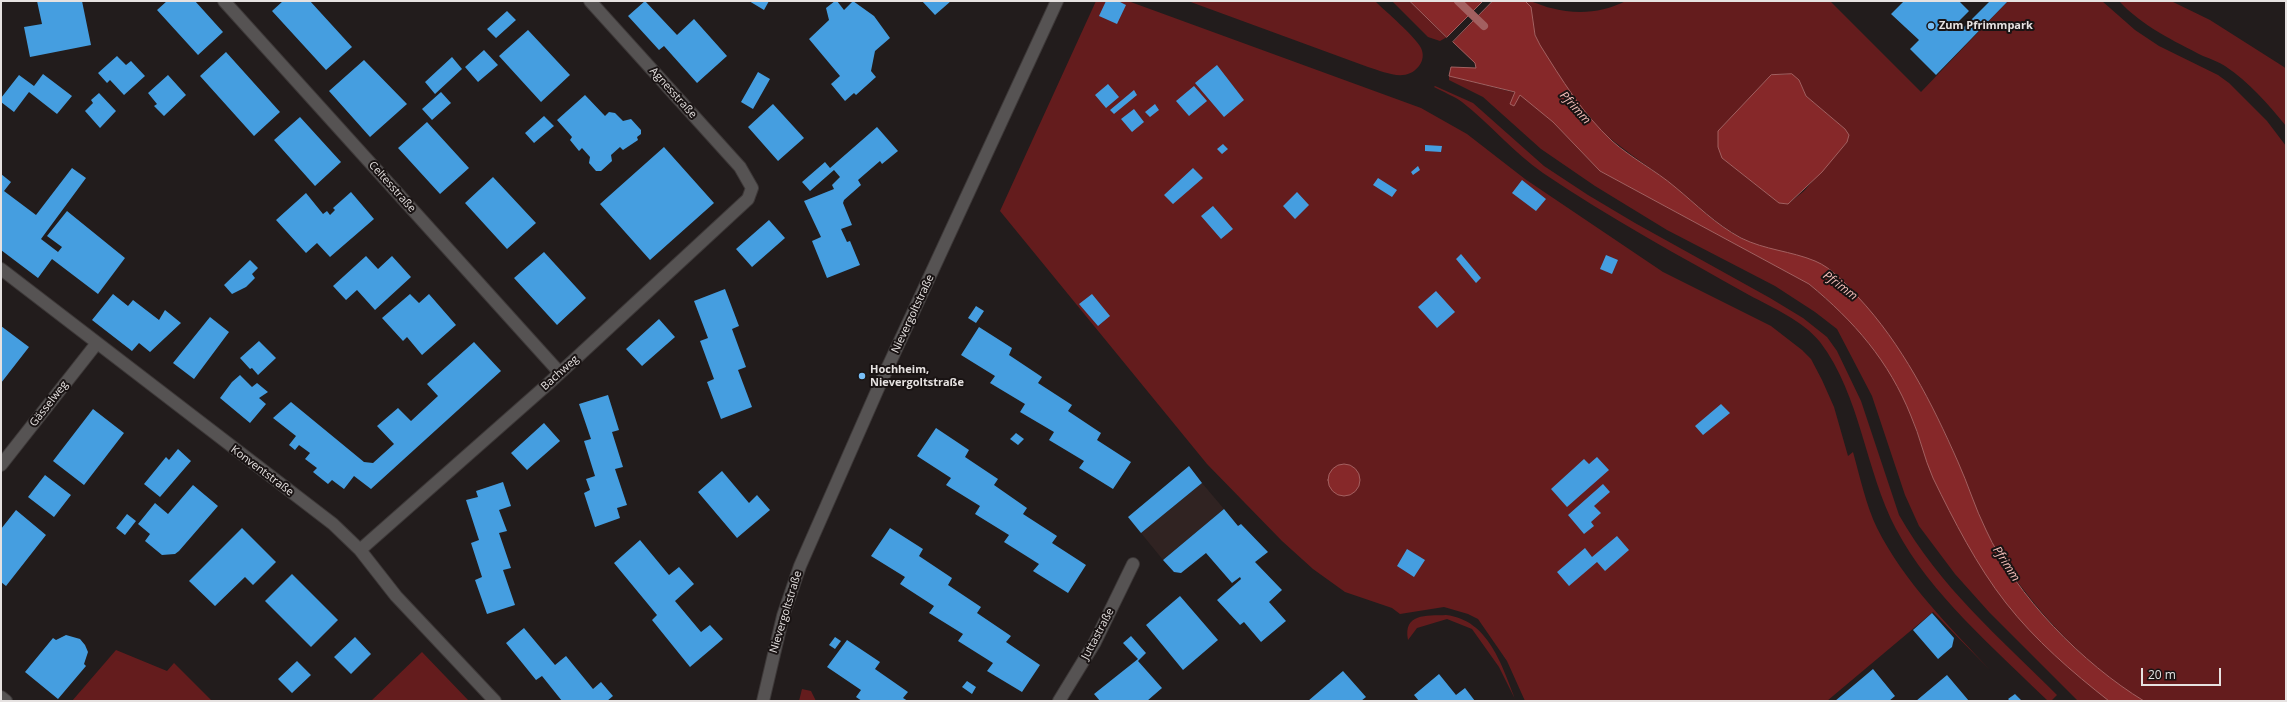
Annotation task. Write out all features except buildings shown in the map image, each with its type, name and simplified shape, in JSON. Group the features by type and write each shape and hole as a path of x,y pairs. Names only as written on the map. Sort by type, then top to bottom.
{"street":[{"name":"Celtesstraße","path":"224,1 560,373"},
{"name":"Agnesstraße","path":"590,1 740,167 752,188"},
{"name":"Nievergoltstraße","path":"763,701 783,616 806,552 883,378 1057,1"},
{"name":"Bachweg","path":"360,550 560,373 738,210 748,199 752,188"},
{"name":"Konventstraße","path":"1,270 333,524 360,550 396,596 495,701"},
{"name":"Gässelweg","path":"1,465 97,343"},
{"name":"Juttastraße","path":"1059,701 1095,642 1133,564"},
{"path":"1,697 6,701"}],"shaded area":[{"path":"1096,1 1128,1 1421,108 1467,134 1525,179 1663,272 1771,326 1802,350 1811,359 1834,407 1848,456 1853,452 1870,510 1877,528 1900,567 1944,621 1991,671 1933,612 1827,701 1525,701 1507,661 1478,619 1468,614 1444,607 1400,614 1392,608 1345,592 1313,569 1282,541 1207,464 1000,211"},
{"path":"1188,1 1375,1 1418,43 1422,50 1422,60 1414,71 1408,74 1395,75 1368,67"},
{"path":"1392,1 1410,1 1447,37 1440,41 1428,37"},
{"path":"1525,1 1570,12 1589,12 1608,8 1626,1 1830,1 1921,92 2008,1 2102,1 2135,30 2159,46 2218,75 2229,83 2267,121 2286,146 2286,701 2141,700 2118,686 2084,656 2043,614 2007,567 1987,534 1947,437 1923,390 1895,345 1863,304 1833,273 1808,260 1754,244 1731,232 1674,186 1605,134 1570,94 1550,64 1536,37 1528,5","holes":["1786,74 1799,80 1806,96 1845,129 1847,142 1804,191 1788,204 1779,203 1722,158 1718,131 1771,75"]},
{"path":"2119,1 2171,1 2210,20 2284,67 2286,69 2286,126 2258,94 2234,72 2220,63 2181,45 2159,32 2138,18"},
{"path":"1449,76 1516,93 1514,106 1520,94 1553,122 1600,171 1809,284 1849,319 1885,363 1897,382 1912,417 1932,476 1992,583 2007,604 2057,657 2109,701 2078,701 1989,612 1955,574 1919,526 1905,495 1872,396 1837,329 1815,312 1775,286 1667,230 1595,186 1541,149 1483,97 1449,80"},
{"path":"1435,86 1473,103 1544,166 1588,195 1635,223 1770,298 1803,318 1827,337 1837,351 1861,401 1899,515 1915,541 1952,588 1972,610 2057,695 2051,701 2048,701 2007,662 1945,599 1910,553 1896,529 1886,506 1845,386 1834,363 1813,334 1787,315 1645,236 1568,190 1532,165 1462,102 1434,87"},
{"path":"1202,483 1224,509 1163,560 1141,533"},
{"path":"1446,615 1461,619 1473,626 1483,635 1499,660 1516,701 1499,667 1472,629 1447,619 1417,628 1408,640 1407,631 1413,620 1424,616"},
{"path":"116,650 167,671 174,663 211,700 72,701"},
{"path":"422,652 469,701 371,701"},
{"path":"802,689 811,691 816,701 799,701"}],"water":[{"path":"1410,1 1483,1 1447,37"},
{"path":"1493,1 1525,1 1531,7 1535,35 1548,58 1582,108 1601,130 1619,147 1667,181 1732,233 1750,242 1815,261 1827,268 1853,292 1889,334 1927,396 1962,470 1986,530 1999,555 2015,579 2053,626 2075,648 2121,686 2144,701 2109,701 2054,655 2017,617 1995,589 1966,543 1933,478 1911,416 1892,377 1869,343 1841,312 1809,284 1600,171 1553,122 1520,95 1514,106 1510,104 1515,92 1449,76 1451,67 1476,68 1475,63 1453,42"},
{"path":"1792,74 1799,80 1806,96 1845,129 1849,135 1847,142 1822,172 1788,204 1779,203 1722,158 1718,147 1718,131 1771,75"},
{"path":"1344,464 1355,469 1360,480 1355,491 1344,496 1333,491 1328,480 1333,469"}],"waterway":[{"name":"Pfrimm","path":"1458,1 1484,26"}],"place":[{"name":"Zum Pfrimmpark","path":"1931,26"},
{"name":"Hochheim, Nievergoltstraße","path":"862,376"}]}
